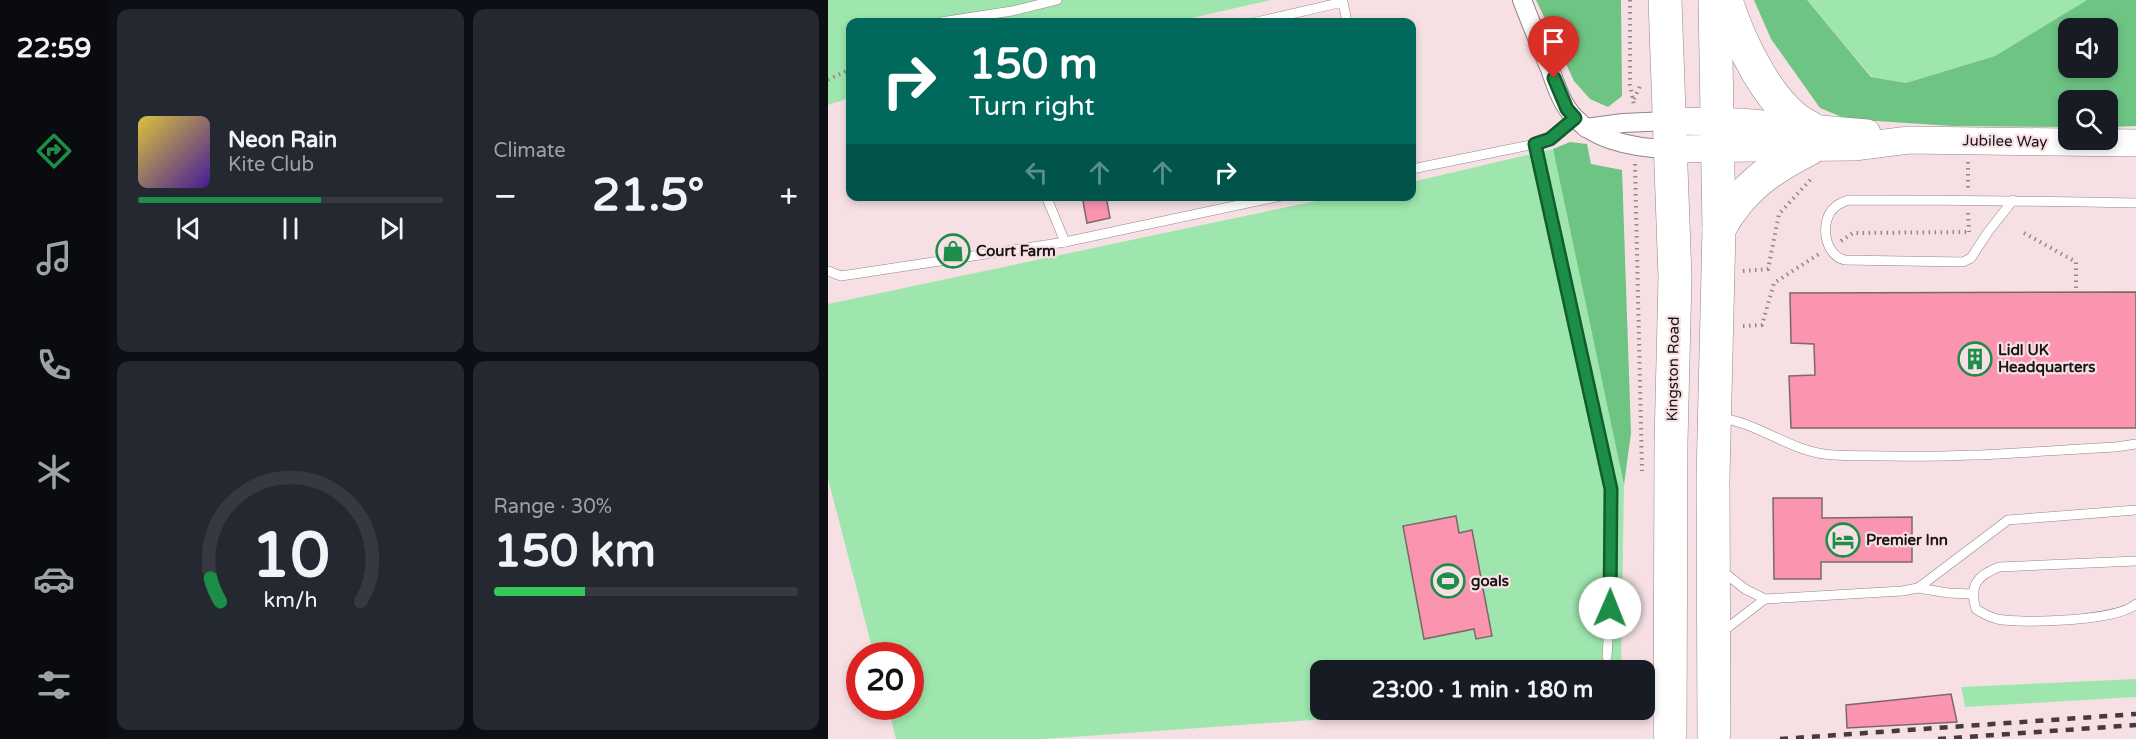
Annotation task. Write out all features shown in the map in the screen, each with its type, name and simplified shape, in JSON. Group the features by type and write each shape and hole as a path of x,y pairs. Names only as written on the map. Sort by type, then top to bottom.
{"highway":[{"path":"1665,0 1694,138 1719,229 1715,418 1714,739"},
{"path":"1694,138 1715,0"},
{"path":"1719,229 1729,210 1745,191 1782,162 1812,150 1797,122 1762,78 1744,45 1726,0"},
{"name":"Kingston Road","path":"1670,739 1671,442 1675,278 1682,246 1694,138"}],"street":[{"path":"1522,0 1561,98 1581,123 1609,139 1634,146 1694,138"},
{"path":"1581,123 1623,123 1694,138"},
{"name":"Jubilee Way","path":"1694,138 1812,150 1909,140 2136,143"}],"lane":[{"path":"967,18 1012,11 1058,0"},
{"path":"1273,18 1343,2 1346,18"},
{"path":"1416,168 1535,144 1581,123"},
{"path":"1535,144 1611,489 1610,608 1607,657"},
{"path":"2013,200 1971,258 1963,262 1845,260 1837,258 1828,249 1826,228 1829,215 1834,207 1848,200 2013,200 2136,203"},
{"path":"1048,201 1065,242"},
{"path":"828,271 841,276 1065,242 1258,201"},
{"path":"1715,418 1742,424 1804,449 1827,454 1919,457 1987,456 2136,444"},
{"path":"1918,588 2008,520 2136,510"},
{"path":"2136,561 1999,567 1986,572 1979,579 1973,594 1976,609 1996,619 2016,621 2083,619 2117,614 2136,604"},
{"path":"1714,564 1740,585 1765,599"},
{"path":"1713,639 1765,599 1902,591 1918,588 1973,594"}],"path":[{"path":"1630,0 1630,85 1634,100"},
{"path":"828,80 846,71"},
{"path":"1751,270 1768,268 1779,214 1812,150"},
{"path":"1635,156 1642,477"},
{"path":"1968,184 1968,161 1979,161"},
{"path":"1968,200 1968,232 1988,232"},
{"path":"2024,232 2076,262 2076,292"}],"green space":[{"path":"828,0 1271,0 1192,18 846,18 846,99 828,105"},
{"path":"1536,0 1621,0 1622,96 1608,107 1590,99 1574,81"},
{"path":"1754,0 1807,0 1871,77 1906,83 1995,56 2087,0 2136,0 2136,126 2118,127 2118,90 2058,90 2058,127 1952,126 1847,119 1820,108 1771,39"},
{"path":"1807,0 2087,0 1995,56 1906,83 1872,77"},
{"path":"1570,142 1587,144 1591,164 1622,170 1631,433 1624,485 1553,149"},
{"path":"1553,149 1624,485 1621,660 1310,660 1311,720 1044,739 896,739 891,720 924,720 924,642 871,642 828,479 828,304 1316,201 1416,201 1416,181"},
{"path":"2136,679 2136,697 1965,707 1961,687"}],"building":[{"path":"1083,201 1107,201 1110,218 1087,223"},
{"name":"Lidl UK Headquarters","path":"2136,292 2136,428 1791,428 1789,376 1815,375 1814,344 1791,343 1790,293"},
{"name":"Premier Inn","path":"1773,498 1822,498 1822,518 1912,517 1912,562 1821,562 1821,579 1774,579"},
{"name":"goals","path":"1456,516 1459,533 1472,530 1492,636 1476,639 1474,629 1424,639 1403,526"},
{"path":"1951,694 1957,722 1847,728 1846,705"}],"railway":[{"path":"1780,739 2136,714"},
{"path":"1938,739 2136,725"}],"place":[{"name":"Court Farm","path":"953,251"},
{"name":"Lidl UK Headquarters","path":"1975,359"},
{"name":"Premier Inn","path":"1843,540"},
{"name":"goals","path":"1448,581"}],"route":[{"path":"1554,78 1561,98 1575,118 1550,139 1535,144 1611,489 1610,608"}]}
